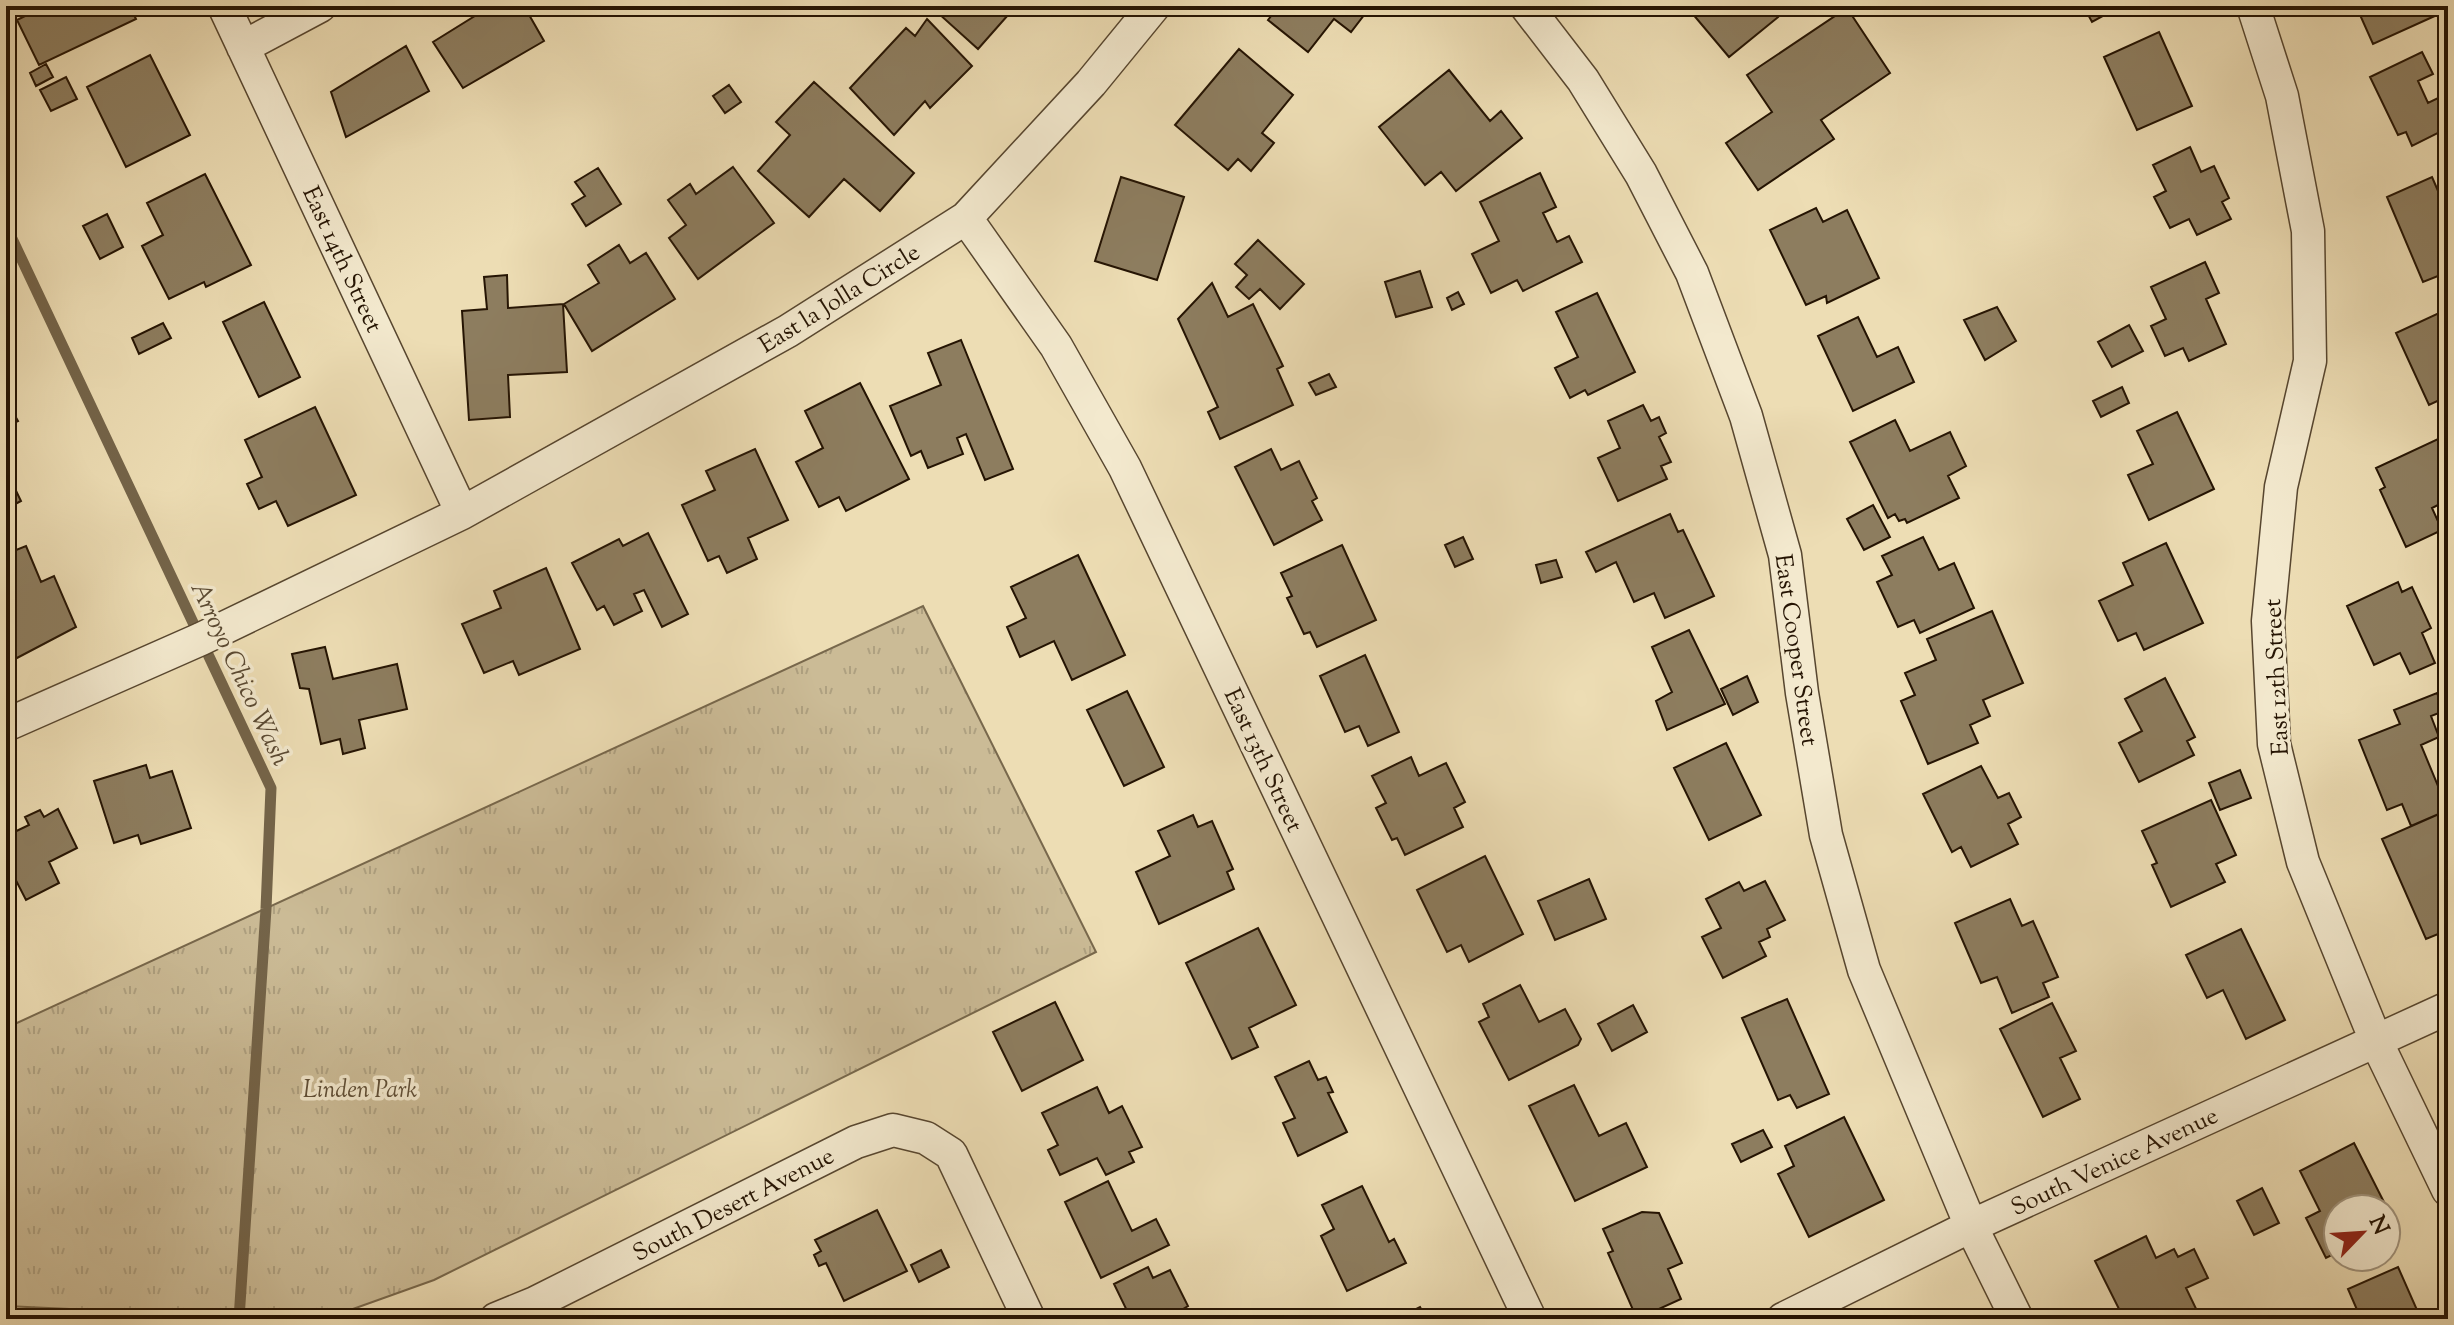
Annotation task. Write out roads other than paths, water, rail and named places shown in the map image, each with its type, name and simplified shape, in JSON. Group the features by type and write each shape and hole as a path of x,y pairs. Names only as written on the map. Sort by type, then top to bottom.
{"street":[{"name":"East 14th Street","path":"224,6 462,513"},
{"path":"243,47 320,6"},
{"name":"East la Jolla Circle","path":"6,725 201,639 462,513 788,331 966,218 1091,83 1154,6"},
{"name":"East Cooper Street","path":"1526,6 1583,80 1641,174 1692,273 1746,416 1785,555 1802,693 1826,835 1864,970 1971,1226 2017,1319"},
{"name":"East 12th Street","path":"2253,6 2282,96 2308,231 2310,361 2281,487 2268,621 2274,744 2303,862 2376,1041 2448,1190"},
{"name":"East 13th Street","path":"966,218 1056,346 1125,468 1530,1319"},
{"name":"South Venice Avenue","path":"1783,1319 1971,1226 2448,1008"},
{"name":"South Desert Avenue","path":"496,1319 538,1311 856,1142 893,1130 926,1138 951,1154 1029,1319"}],"waterway":[{"name":"Arroyo Chico Wash","path":"6,226 271,788 239,1319"}],"park label":[{"name":"Linden Park","path":"360,1089"}]}
